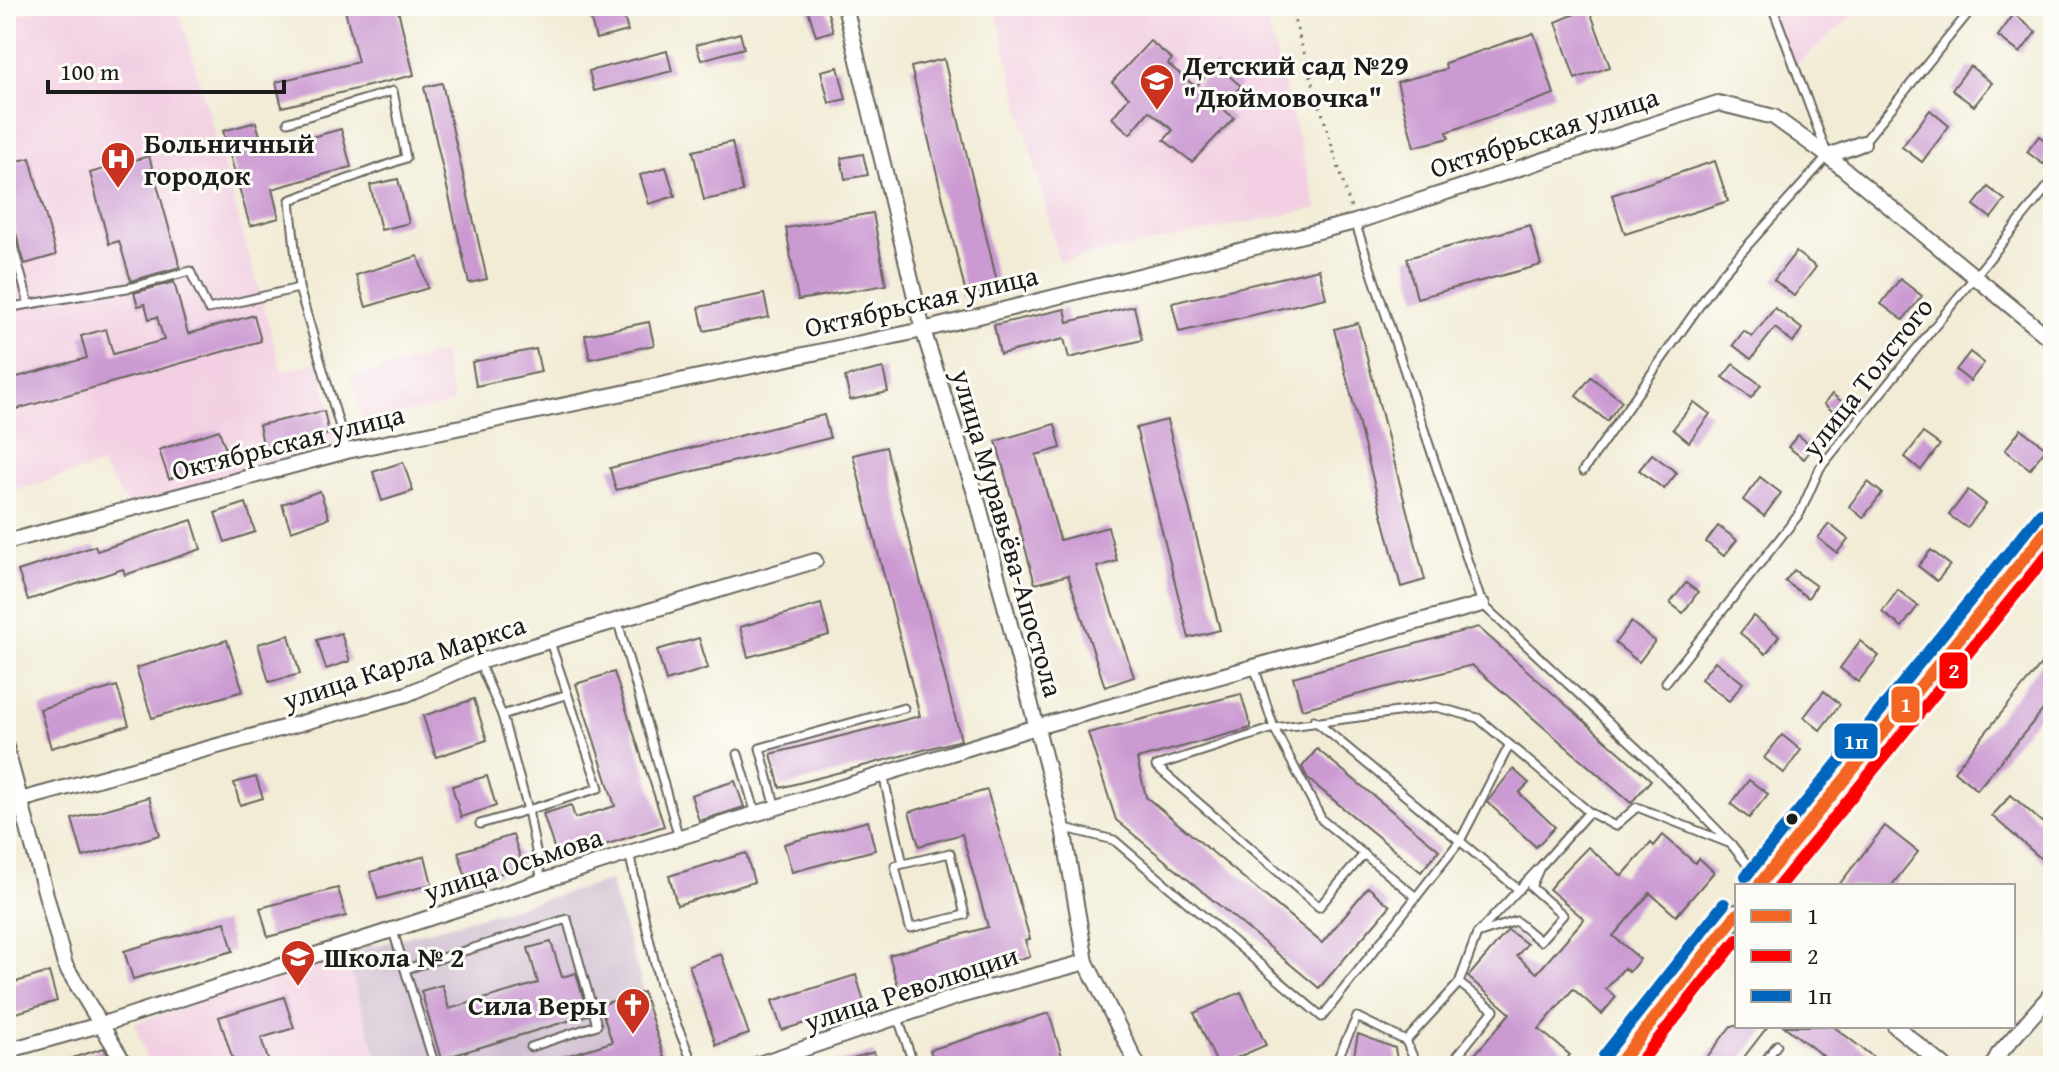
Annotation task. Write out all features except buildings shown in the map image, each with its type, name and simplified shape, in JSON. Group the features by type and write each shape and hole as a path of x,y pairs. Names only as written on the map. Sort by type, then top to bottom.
{"main road":[{"path":"1759,884 2053,523"},
{"path":"1617,1066 1735,917"}],"street":[{"name":"улица Муравьёва-Апостола","path":"845,6 923,330 979,506 1063,828 1086,962 1138,1066"},
{"name":"Октябрьская улица","path":"6,542 347,451 923,330 1355,222 1718,103 1774,117 1828,156 1973,279 2053,341"},
{"path":"1828,156 1863,143"},
{"name":"улица Карла Маркса","path":"13,802 407,694 479,662 815,561"},
{"name":"улица Осьмова","path":"6,1051 103,1024 542,884 629,853 1036,727 1482,604"},
{"path":"6,747 13,802 65,965 126,1066"},
{"name":"улица Революции","path":"753,1066 959,996 1086,962"},
{"path":"1993,1066 1998,1055 2053,992"},
{"path":"1897,1028 1944,1066"}],"lane":[{"path":"1583,471 1721,275 1828,156 1772,6"},
{"path":"1863,143 1974,6"},
{"path":"288,122 393,91 406,158 290,200 299,288 347,451"},
{"name":"улица Толстого","path":"1666,682 1800,513 1820,468 2053,180"},
{"path":"6,221 29,304"},
{"path":"1355,222 1482,604 1643,754 1731,844 1759,884"},
{"path":"6,308 133,287 190,271 208,309 299,288"},
{"path":"618,622 679,838"},
{"path":"480,824 599,788 565,695 550,642"},
{"path":"479,662 502,715 528,810 542,884"},
{"path":"1255,669 1274,728 1322,820 1416,897"},
{"path":"502,715 565,695"},
{"path":"1364,854 1319,907 1156,766 1274,728 1314,720 1436,707 1478,718 1589,812 1615,826 1637,807 1731,844"},
{"path":"776,808 760,748 904,708"},
{"path":"1314,720 1519,890"},
{"path":"1063,828 1114,840 1322,1017 1460,841 1509,746"},
{"path":"738,754 756,814"},
{"path":"883,774 903,864"},
{"path":"1406,1041 1459,983 1477,934 1589,812"},
{"path":"629,853 660,985 694,1066"},
{"path":"950,853 965,915 910,928 895,866 903,864 950,853"},
{"path":"1477,934 1516,921 1540,941 1563,915 1531,887 1540,867"},
{"path":"406,969 567,919 597,1025 531,1047"},
{"path":"393,931 435,1066"},
{"path":"1449,1066 1494,1010 1459,983"},
{"path":"1334,1066 1357,1017 1406,1041 1417,1066"},
{"path":"898,1018 914,1066"},
{"path":"1761,1066 1777,1045"}],"path":[{"path":"921,14 956,6"},
{"path":"1290,6 1355,222"}],"shaded area":[{"name":"Больничный городок","path":"53,6 178,6 282,371 318,362 341,445 127,505 101,465 6,493 6,18"},
{"name":"Детский сад №29 \"Дюймовочка\"","path":"1039,6 1263,6 1317,208 1059,262 997,16"},
{"path":"1767,6 1865,6 1791,69"},
{"path":"443,353 454,403 364,423 351,377"},
{"path":"610,881 667,1066 380,1066 345,954"},
{"name":"Школа № 2","path":"345,954 380,1066 149,1066 135,1023"}],"transit line":[{"name":"1п","path":"1746,876 2041,513"},
{"name":"1","path":"1760,884 2053,523"},
{"name":"2","path":"1781,884 2053,548"},
{"name":"1п","path":"1604,1056 1724,904"},
{"name":"1","path":"1617,1066 1735,917"},
{"name":"2","path":"1637,1066 1735,943"}],"place":[{"name":"Детский сад №29 \"Дюймовочка\"","path":"1157,112"},
{"name":"Больничный городок","path":"118,190"},
{"name":"Школа № 2","path":"298,988"},
{"name":"Сила Веры","path":"633,1036"}]}
